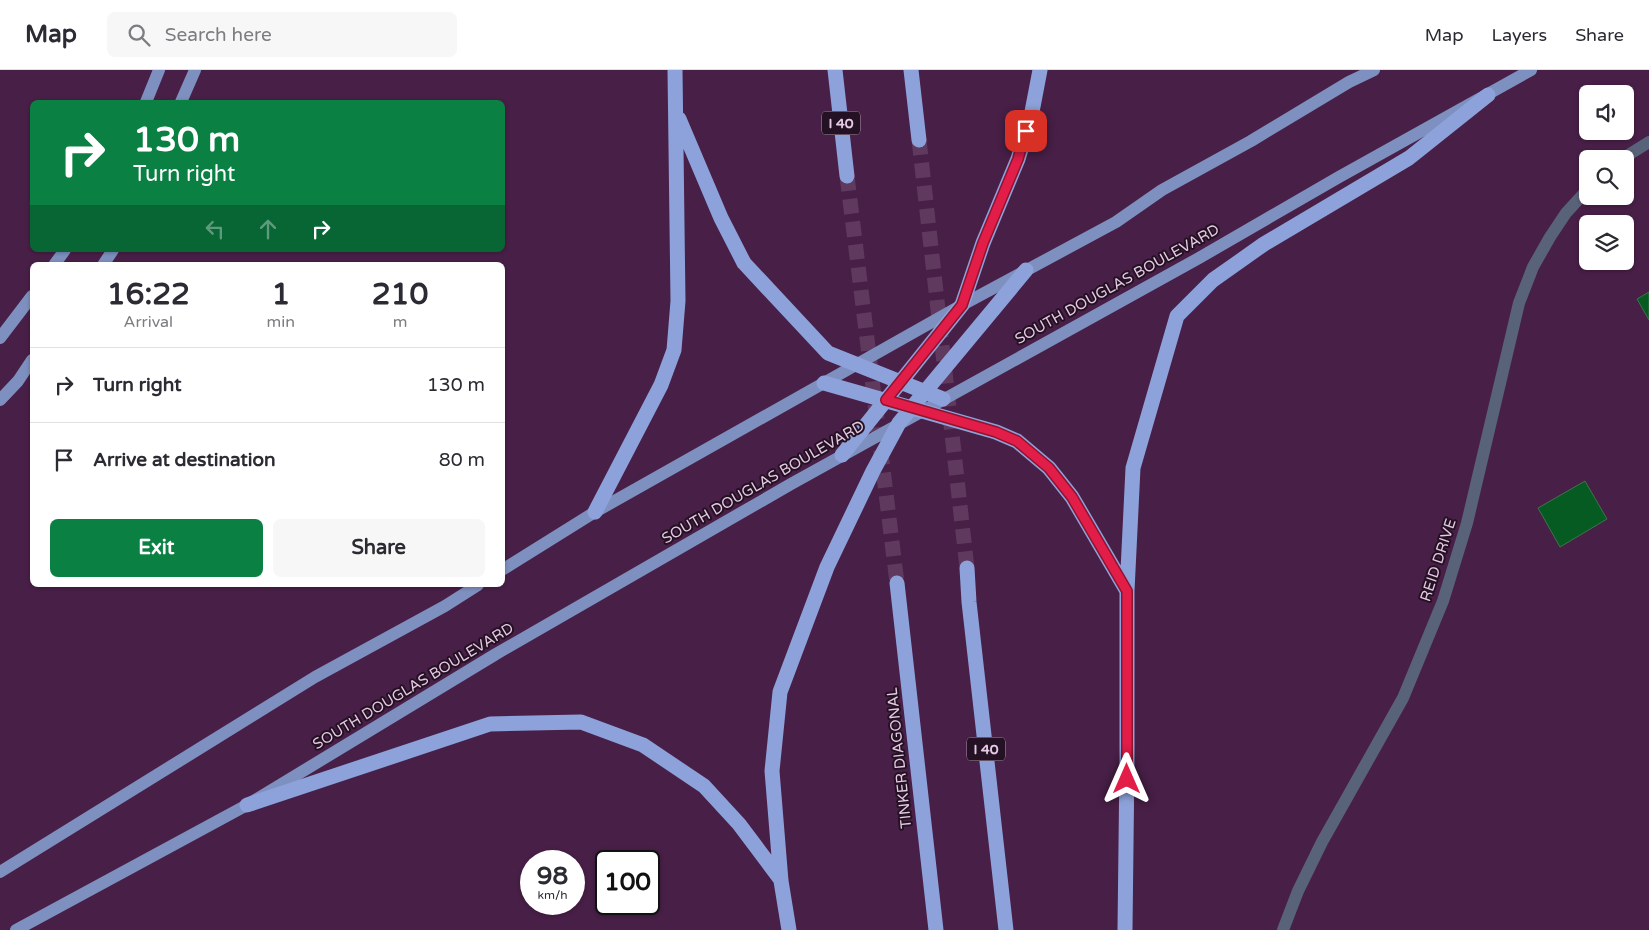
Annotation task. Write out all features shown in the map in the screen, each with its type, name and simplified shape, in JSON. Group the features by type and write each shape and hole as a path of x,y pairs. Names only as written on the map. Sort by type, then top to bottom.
{"highway":[{"path":"595,512 661,385 674,350 678,301 676,70"},
{"name":"I 40","path":"835,70 847,176"},
{"path":"911,70 919,140"},
{"path":"842,455 962,305 983,243 1018,159 1031,117 1040,70"},
{"path":"1125,930 1128,760 1127,591 1132,468 1177,316 1213,280 1242,259 1409,158 1488,95"},
{"path":"677,113 721,218 744,263 828,353 943,399"},
{"path":"789,930 782,881 772,771 780,692 827,567 872,471 898,423 1026,270"},
{"path":"824,383 996,432 1017,441 1049,468 1072,497 1127,591"},
{"name":"I 40","path":"967,568 970,611 1006,930"},
{"name":"TINKER DIAGONAL","path":"897,583 936,930"},
{"path":"247,805 490,724 581,722 643,745 704,786 739,824 782,881"}],"main road":[{"path":"147,100 159,70"},
{"path":"183,100 195,70"},
{"path":"505,568 595,512 962,305 1116,222 1162,190 1252,141 1349,82 1374,70"},
{"name":"SOUTH DOUGLAS BOULEVARD","path":"16,930 247,805 504,649 898,423 1182,267 1531,70"},
{"path":"0,338 30,299"},
{"path":"0,400 18,381 30,363"},
{"path":"0,872 315,677 445,606 475,587"}],"street":[{"path":"1634,151 1649,142"},
{"name":"REID DRIVE","path":"1283,930 1298,891 1322,842 1402,698 1443,601 1467,523 1519,303 1533,267 1550,237 1566,213 1579,199"}],"building":[{"path":"1649,292 1649,320 1637,299"},
{"path":"1585,481 1607,519 1560,547 1538,508"}],"tunnel":[{"path":"919,140 967,568"},
{"path":"847,176 897,583"}],"route":[{"path":"1026,131 1018,159 983,243 962,305 886,400 996,432 1017,441 1049,468 1072,497 1127,591 1127,779"}]}
